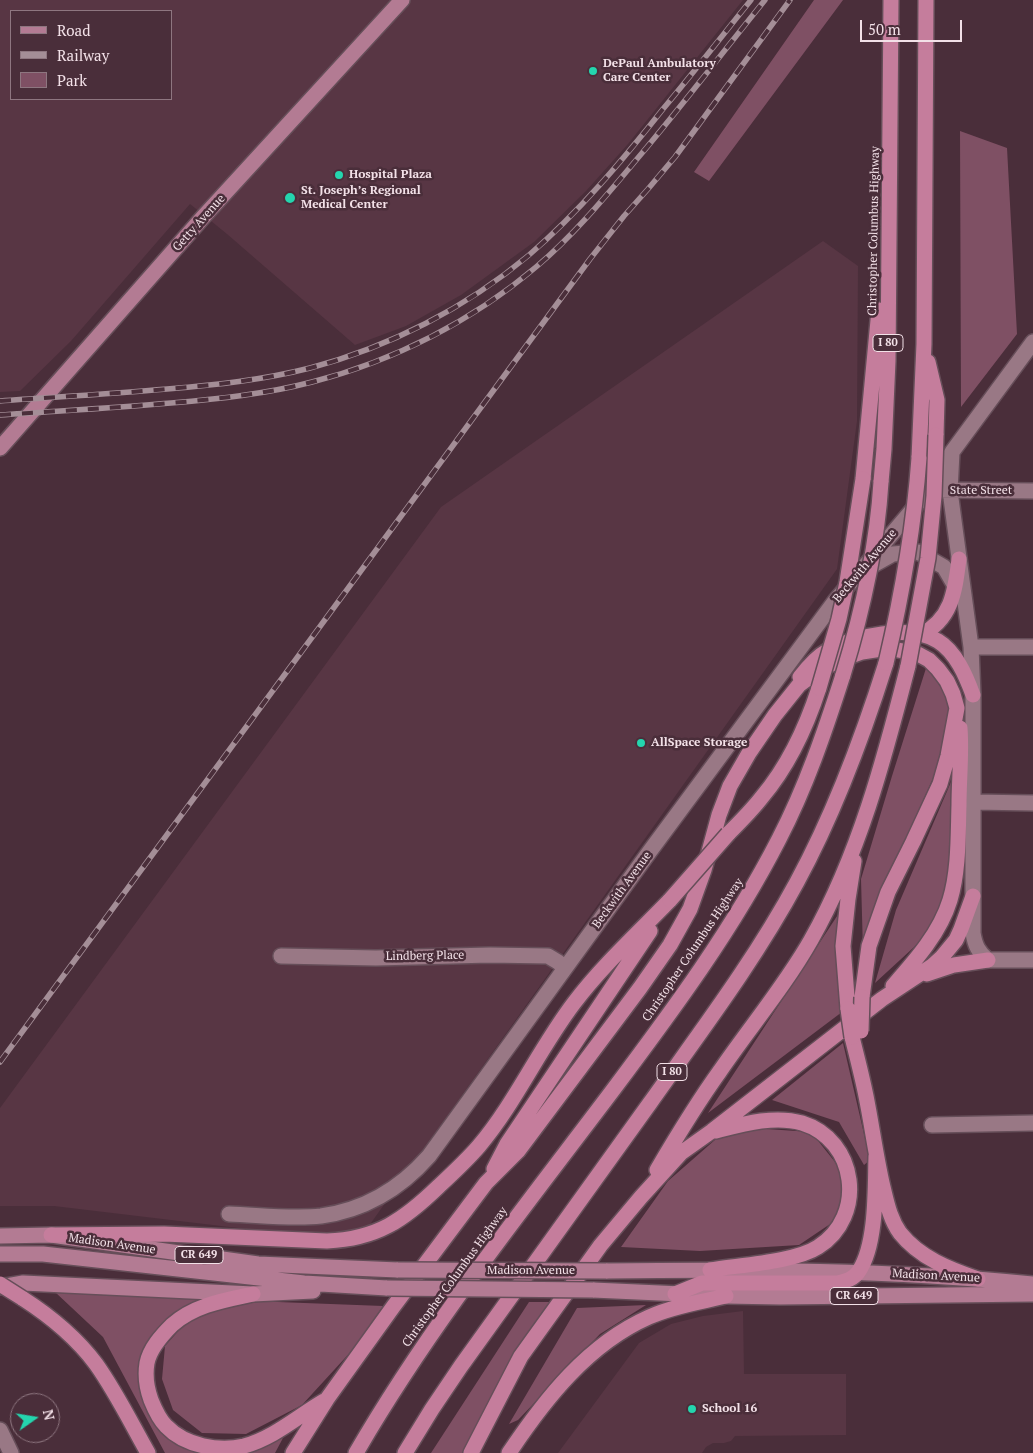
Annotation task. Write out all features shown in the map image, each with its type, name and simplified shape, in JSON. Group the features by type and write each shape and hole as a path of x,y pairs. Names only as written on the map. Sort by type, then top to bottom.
{"highway":[{"name":"Christopher Columbus Highway","path":"356,1453 370,1428 424,1346 497,1244 663,1022 730,925 780,838 819,749 843,675 862,605 876,531 881,482 886,414 891,0"},
{"name":"I 80","path":"405,1453 461,1366 746,966 797,882 819,839 840,794 858,747 886,663 906,574 920,458 924,344 926,0"},
{"path":"51,1235 164,1234 342,1241 367,1236 383,1229 411,1212 459,1167 479,1145 500,1117 573,1004 762,798 789,759 811,713 837,627 847,582 863,478 889,204"},
{"path":"641,1197 686,1121 719,1071 789,974 810,941 828,908 860,833 890,737 908,666 928,558 934,496 937,400 924,344"},
{"path":"920,635 929,630 942,618 953,596 959,560"},
{"path":"293,1453 327,1399 393,1307 486,1183 518,1150 640,988 670,945 690,908 730,786 806,669 826,651 864,637 900,632 920,635 937,640 951,653 967,680 973,695"},
{"path":"790,696 809,677 829,665 862,652 888,648 918,654 929,660 947,681 953,694 960,730 958,840 953,888 943,916 929,942 905,973 882,998"},
{"path":"856,1034 870,946 888,892 940,784 948,756 957,708"},
{"path":"860,833 848,899 843,946 848,1009 856,1034 876,1156 890,1215 899,1231 918,1251 952,1270 978,1278"},
{"path":"471,1453 521,1356 600,1246 641,1197 681,1153 712,1132 882,998 918,976 942,957 956,940 973,896"},
{"path":"486,1183 507,1144 670,900"},
{"path":"918,976 954,965 988,960"},
{"path":"710,1270 796,1256 818,1247 828,1240 844,1216 849,1202 850,1191 850,1179 842,1156 826,1136 814,1128 790,1120 779,1120 744,1124 712,1132"},
{"path":"675,1294 702,1283 836,1283 848,1281 859,1272 864,1262 870,1239 874,1209 876,1156"},
{"path":"0,1286 22,1298 64,1329 95,1363 110,1385 148,1453"},
{"path":"253,1294 219,1301 186,1314 173,1324 157,1343 147,1362 146,1374 150,1396 158,1416 170,1430 184,1439 208,1447 230,1448 244,1446 268,1436 327,1399"},
{"path":"509,1453 541,1408 561,1384 597,1350 622,1331 649,1316 726,1296"}],"main road":[{"name":"Getty Avenue","path":"0,448 204,216 402,0"},
{"name":"Madison Avenue","path":"0,1236 51,1235 258,1264 398,1270 859,1272 978,1278 1033,1284"},
{"name":"Madison Avenue","path":"0,1254 43,1254 304,1283 387,1288 594,1290 726,1296 809,1297 1033,1294"},
{"path":"0,1286 23,1283 253,1294 387,1288"}],"street":[{"name":"Beckwith Avenue","path":"229,1214 306,1217 322,1216 355,1208 373,1201 406,1180 429,1156 835,601 930,489 952,452 1033,342"},
{"path":"952,452 950,491 971,647 973,695 973,933 978,951 988,960 1033,960"},
{"name":"State Street","path":"930,489 950,491 1033,491"},
{"path":"858,574 893,554 918,552 944,567 955,586"},
{"path":"971,647 1033,647"},
{"path":"973,802 1033,803"},
{"name":"Lindberg Place","path":"281,956 376,958 490,955 548,956 565,968"},
{"path":"932,1126 1033,1123"},
{"path":"0,1430 11,1453"}],"shaded area":[{"name":"St. Joseph’s Regional Medical Center","path":"0,0 743,0 628,144 586,191 534,242 461,295 406,326 355,345 190,204 71,341 20,391 0,392"},
{"path":"823,241 858,266 857,421 837,569 361,1237 313,1237 54,1206 0,1206 0,1108 441,507"},
{"path":"743,1311 744,1374 846,1374 846,1435 735,1436 731,1441 713,1443 706,1447 702,1453 558,1453 639,1343 671,1324 703,1316"}],"green space":[{"path":"814,0 843,0 709,181 694,172"},
{"path":"960,131 1007,148 1017,334 961,407"},
{"path":"927,665 952,706 935,774 877,902 863,951 861,879"},
{"path":"954,775 953,834 947,896 925,937 875,983 896,910"},
{"path":"841,910 842,1012 708,1113"},
{"path":"843,1043 870,1160 864,1165 839,1122 772,1100"},
{"path":"752,1128 811,1132 843,1172 842,1216 799,1245 700,1251 621,1247 668,1181 716,1139"},
{"path":"55,1292 199,1299 148,1345 144,1394 166,1435 211,1453 165,1453 103,1337"},
{"path":"252,1301 383,1306 356,1346 302,1405 246,1434 202,1433 173,1410 162,1379 165,1346 187,1321 224,1305"},
{"path":"529,1302 550,1302 466,1453 431,1453"},
{"path":"646,1305 600,1334 518,1420 509,1424 577,1308"},
{"path":"283,1438 275,1453 243,1453"}],"railway":[{"path":"0,401 185,387 239,382 275,376 340,359 369,349 426,324 453,309 505,274 547,239 632,148 751,0"},
{"path":"0,415 189,401 242,396 277,390 312,382 373,363 402,351 459,322 511,287 536,267 576,229 653,139 765,0"},
{"path":"0,1062 590,259 675,157 790,0"}],"place":[{"name":"DePaul Ambulatory Care Center","path":"593,71"},
{"name":"Hospital Plaza","path":"339,175"},
{"name":"St. Joseph’s Regional Medical Center","path":"290,198"},
{"name":"AllSpace Storage","path":"641,743"},
{"name":"School 16","path":"692,1409"}]}
